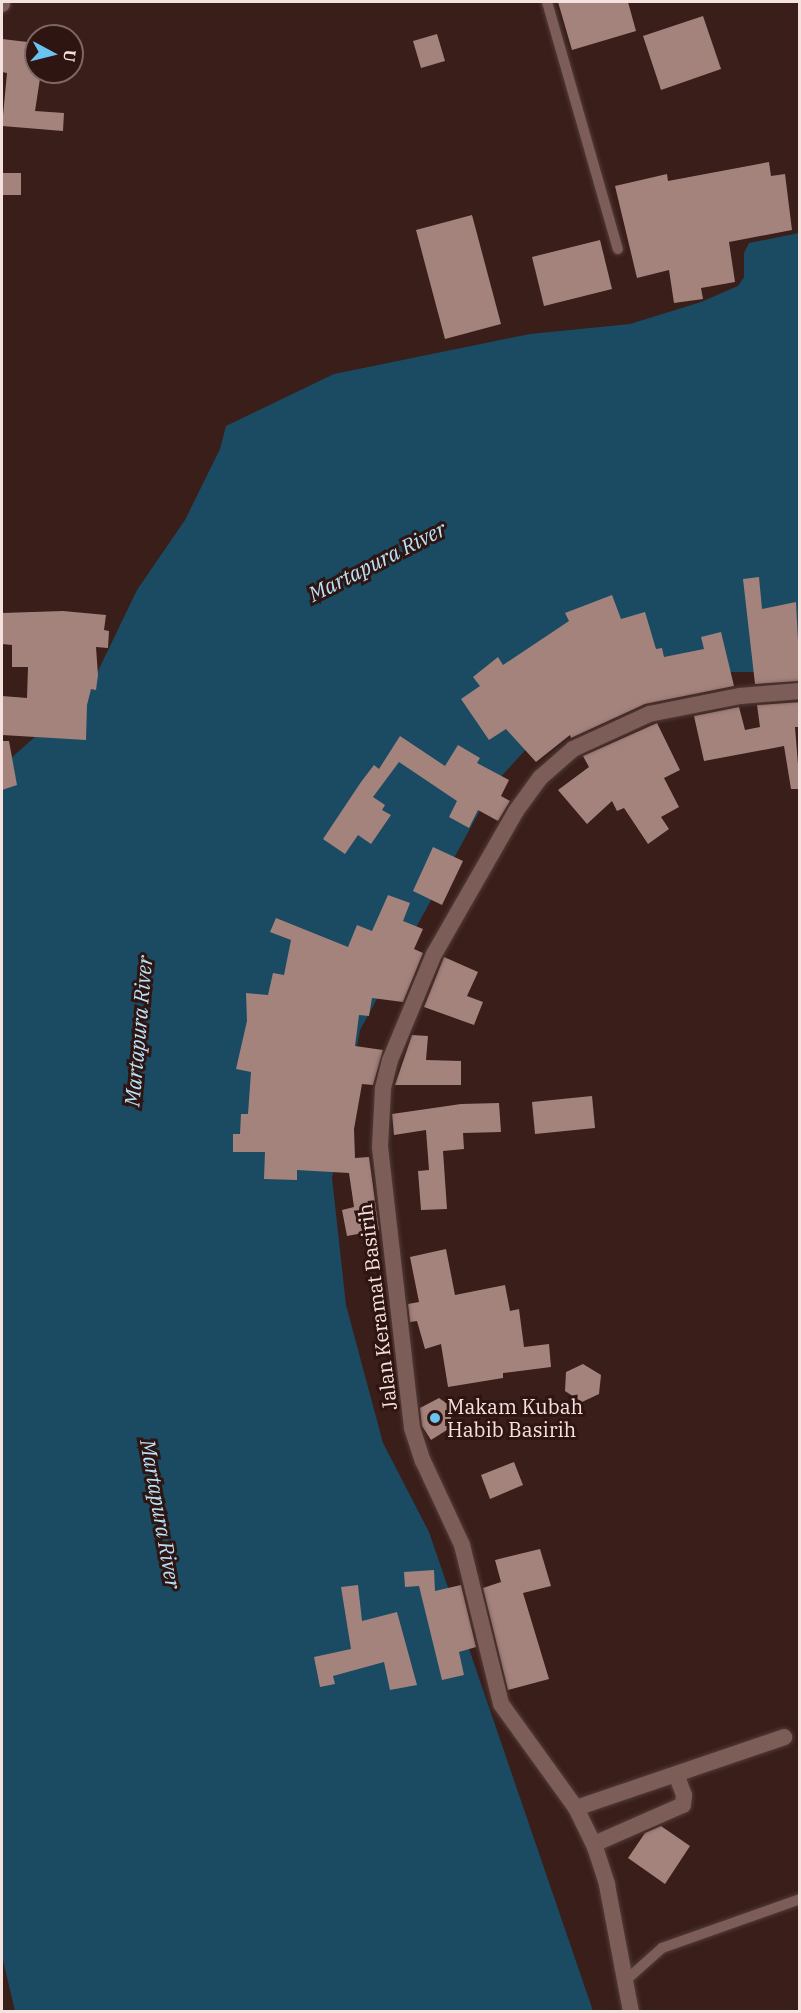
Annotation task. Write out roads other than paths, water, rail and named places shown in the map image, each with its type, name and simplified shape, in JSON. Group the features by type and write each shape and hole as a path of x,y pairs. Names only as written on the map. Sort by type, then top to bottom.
{"street":[{"name":"Jalan Keramat Basirih","path":"631,2012 607,1885 594,1844 576,1808 501,1704 462,1545 423,1461 412,1428 389,1254 380,1147 383,1089 390,1059 434,954 516,812 540,777 573,748 649,714 740,696 800,691"},
{"path":"576,1808 784,1737"},
{"path":"594,1844 683,1805 684,1795 676,1773"}],"lane":[{"path":"547,2 618,249"},
{"path":"625,1981 662,1948 800,1899"}],"water":[{"name":"Martapura River","path":"799,233 799,672 671,672 553,720 495,783 360,1030 332,1178 346,1305 383,1443 429,1532 593,2011 15,2011 2,1956 2,766 53,721 97,673 137,590 185,520 220,449 226,426 334,374 530,334 630,324 701,302 738,286 744,277 744,253 749,243"}],"place":[{"name":"Makam Kubah Habib Basirih","path":"435,1418"}]}
